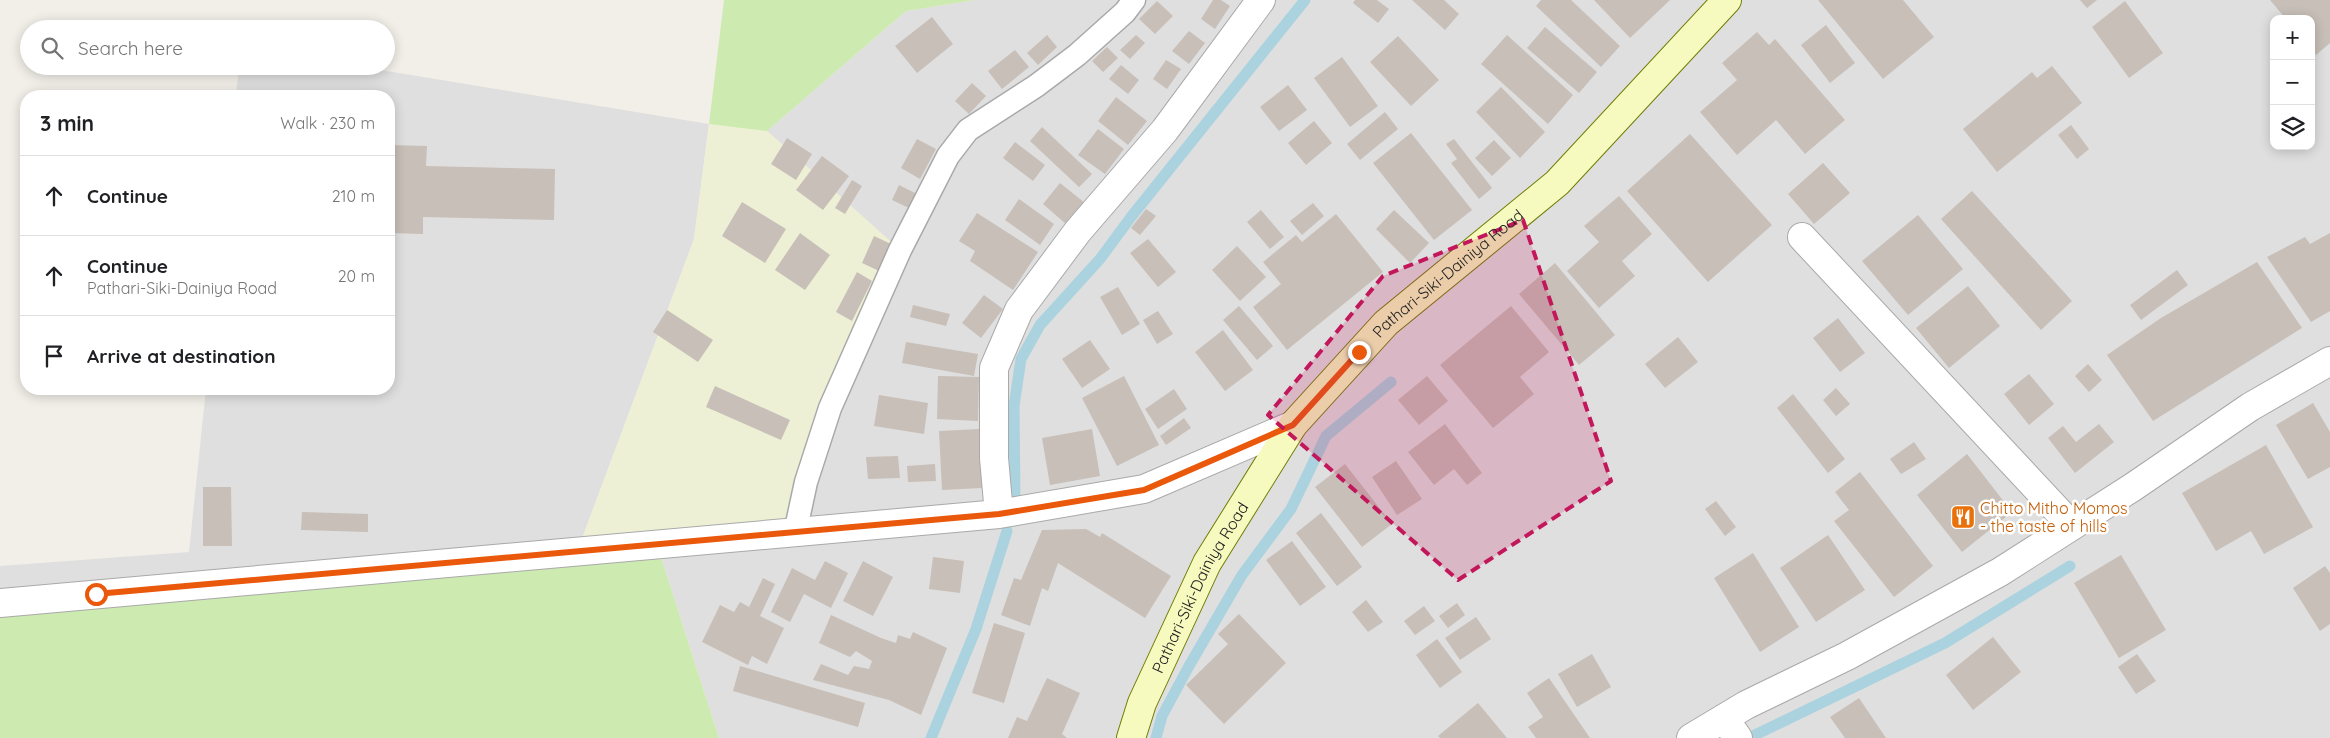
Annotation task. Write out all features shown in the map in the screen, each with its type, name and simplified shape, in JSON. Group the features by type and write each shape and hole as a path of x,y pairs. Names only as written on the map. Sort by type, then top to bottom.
{"main road":[{"name":"Pathari-Siki-Dainiya Road","path":"1131,738 1142,703 1207,563 1293,425 1386,323 1557,183 1727,0"}],"street":[{"path":"999,514 994,458 994,368 1019,310 1078,231 1165,130 1261,0"},
{"path":"1802,237 2072,526"},
{"path":"1691,738 1731,728 1746,705 1847,656 1983,582 2072,526 2250,407 2330,361"},
{"path":"0,603 999,514 1144,490 1293,425"}],"lane":[{"path":"795,533 806,482 830,408 900,250 948,156 968,130 1036,86 1078,55 1125,12 1134,0"}],"highlighted area":[{"path":"1523,220 1611,481 1458,580 1268,415 1383,276"}],"shaded area":[{"path":"975,0 2330,0 2330,738 719,738 657,545 900,250 767,131 906,11"},
{"path":"395,72 709,124 694,239 577,552 0,603 0,566 189,552 205,395 395,395 395,90 237,90 238,75 395,75"}],"green space":[{"path":"724,0 975,0 906,11 767,131 709,124"},
{"path":"709,124 767,131 900,250 795,533 577,552 694,239"},
{"path":"657,545 719,738 0,738 0,603"}],"building":[{"path":"1213,0 1221,0 1230,6 1215,29 1201,19"},
{"path":"1355,0 1377,0 1389,9 1378,23 1353,3"},
{"path":"1412,0 1444,0 1459,14 1445,30"},
{"path":"1541,0 1571,0 1620,46 1601,67 1536,6"},
{"path":"1594,0 1670,0 1630,38"},
{"path":"1818,0 1903,0 1934,37 1883,79"},
{"path":"2080,0 2097,0 2087,8"},
{"path":"2270,0 2330,0 2330,43 2316,55 2315,15 2283,15"},
{"path":"1157,1 1173,16 1155,34 1139,19"},
{"path":"2125,1 2163,53 2129,78 2092,27"},
{"path":"932,17 953,44 917,73 895,46"},
{"path":"1826,25 1855,63 1830,83 1801,45"},
{"path":"1545,27 1597,72 1579,93 1527,48"},
{"path":"1189,31 1205,43 1189,64 1172,51"},
{"path":"1757,32 1769,45 1775,39 1845,120 1805,154 1776,120 1737,155 1700,112 1737,80 1722,63"},
{"path":"1047,35 1057,47 1038,65 1027,53"},
{"path":"1136,35 1145,43 1130,59 1120,50"},
{"path":"1507,35 1573,95 1548,124 1481,64"},
{"path":"1398,36 1439,80 1411,106 1370,62"},
{"path":"1107,47 1118,58 1103,72 1092,61"},
{"path":"1015,50 1029,67 1002,89 988,71"},
{"path":"1342,57 1378,106 1350,127 1314,78"},
{"path":"1166,60 1181,69 1167,89 1153,79"},
{"path":"1121,65 1139,80 1128,94 1109,79"},
{"path":"2052,66 2082,103 1997,172 1963,129 2032,72 2037,78"},
{"path":"972,83 986,96 969,114 955,101"},
{"path":"1288,85 1307,110 1279,131 1260,107"},
{"path":"1501,87 1545,132 1520,158 1476,112"},
{"path":"1116,97 1147,121 1128,145 1098,121"},
{"path":"1385,112 1398,129 1360,160 1347,144"},
{"path":"1314,121 1332,143 1306,165 1288,143"},
{"path":"2071,125 2089,149 2077,159 2058,135"},
{"path":"1042,127 1092,174 1079,187 1030,141"},
{"path":"1098,129 1124,149 1105,174 1078,155"},
{"path":"1411,133 1472,210 1434,240 1373,163"},
{"path":"1690,134 1772,225 1708,282 1627,191"},
{"path":"787,138 812,154 796,180 771,164"},
{"path":"917,139 936,149 920,179 901,168"},
{"path":"1454,139 1492,188 1479,199 1451,163 1457,159 1446,144"},
{"path":"1494,140 1511,158 1492,176 1475,158"},
{"path":"1015,142 1045,165 1033,181 1003,158"},
{"path":"395,145 427,146 426,166 555,169 554,220 423,217 423,234 395,233"},
{"path":"822,156 849,176 823,210 796,190"},
{"path":"1823,163 1850,193 1814,224 1788,194"},
{"path":"852,180 862,186 845,214 835,208"},
{"path":"1060,183 1085,203 1066,224 1043,204"},
{"path":"899,185 917,194 909,208 892,200"},
{"path":"1972,191 2072,301 2041,330 1941,219"},
{"path":"1619,196 1652,234 1622,261 1635,276 1599,308 1567,271 1599,242 1584,226"},
{"path":"1019,199 1054,224 1040,245 1005,220"},
{"path":"742,202 786,229 765,263 722,236"},
{"path":"1313,203 1324,216 1302,235 1290,221"},
{"path":"1146,209 1156,216 1140,235 1131,228"},
{"path":"1261,210 1284,237 1270,249 1247,222"},
{"path":"1394,210 1429,243 1410,263 1376,229"},
{"path":"977,213 1038,252 1013,290 970,261 975,251 959,241"},
{"path":"1336,214 1383,272 1287,350 1253,307 1281,284 1263,262 1296,235 1302,242"},
{"path":"1918,215 1963,269 1908,315 1862,261"},
{"path":"800,233 830,255 805,290 775,270"},
{"path":"2330,233 2330,311 2311,322 2267,257 2305,237 2310,244"},
{"path":"874,236 891,244 879,271 862,263"},
{"path":"1148,239 1176,272 1158,287 1130,253"},
{"path":"1237,246 1266,277 1240,301 1212,270"},
{"path":"2257,262 2302,328 2153,421 2107,355 2161,318"},
{"path":"1555,263 1615,335 1579,365 1519,294"},
{"path":"2177,270 2188,285 2141,320 2130,305"},
{"path":"857,272 872,281 852,321 836,312"},
{"path":"1968,286 2000,326 1949,368 1916,328"},
{"path":"1118,287 1140,324 1122,335 1100,297"},
{"path":"984,295 1003,309 981,338 962,323"},
{"path":"913,305 950,314 946,326 910,317"},
{"path":"1239,306 1273,346 1257,360 1223,320"},
{"path":"1511,306 1549,352 1520,377 1534,394 1493,428 1440,365"},
{"path":"667,310 713,340 698,362 653,332"},
{"path":"1158,311 1173,334 1157,344 1143,320"},
{"path":"1838,318 1865,353 1840,372 1813,338"},
{"path":"1223,330 1253,370 1225,391 1195,352"},
{"path":"1678,337 1698,362 1665,388 1645,364"},
{"path":"1090,340 1110,369 1082,388 1062,359"},
{"path":"906,342 978,354 974,376 902,363"},
{"path":"2088,364 2102,380 2089,392 2075,376"},
{"path":"2029,374 2054,404 2029,425 2004,394"},
{"path":"938,376 979,377 978,421 937,419"},
{"path":"1124,376 1159,445 1117,466 1082,398"},
{"path":"1427,376 1448,401 1419,425 1398,400"},
{"path":"715,386 790,420 781,440 706,407"},
{"path":"1836,388 1850,404 1836,416 1823,400"},
{"path":"1174,389 1187,409 1158,429 1145,409"},
{"path":"1793,394 1845,459 1828,473 1777,408"},
{"path":"879,395 928,403 924,434 874,426"},
{"path":"2313,403 2330,432 2330,467 2308,479 2276,425"},
{"path":"1184,418 1191,428 1166,445 1160,436"},
{"path":"1445,424 1482,473 1467,485 1454,469 1434,485 1408,452"},
{"path":"2099,424 2114,442 2075,473 2048,438 2063,426 2076,442"},
{"path":"979,429 982,488 942,490 939,431"},
{"path":"1092,429 1100,476 1050,485 1042,438"},
{"path":"1914,442 1926,459 1901,474 1890,459"},
{"path":"2266,445 2313,527 2264,554 2251,531 2216,551 2182,493"},
{"path":"1967,454 2012,512 1962,552 1917,495"},
{"path":"898,456 900,478 868,479 866,457"},
{"path":"1396,461 1422,499 1397,515 1372,477"},
{"path":"935,464 936,481 908,482 907,466"},
{"path":"1345,464 1392,524 1362,547 1315,487"},
{"path":"1860,472 1933,566 1894,597 1834,521 1849,510 1835,492"},
{"path":"203,487 231,487 232,546 203,546"},
{"path":"1716,501 1736,527 1725,536 1705,509"},
{"path":"302,512 368,514 368,532 301,530"},
{"path":"1321,513 1362,567 1337,586 1296,533"},
{"path":"1086,529 1100,537 1102,533 1171,576 1145,618 1058,563 1048,591 1042,588 1030,626 1001,615 1014,578 1021,580 1042,530"},
{"path":"1828,535 1865,590 1816,622 1780,568"},
{"path":"1292,541 1326,587 1300,606 1266,560"},
{"path":"1753,553 1799,627 1760,652 1714,578"},
{"path":"2121,555 2166,630 2119,658 2074,583"},
{"path":"933,557 964,561 960,593 929,589"},
{"path":"825,561 848,573 831,608 804,594 790,622 771,612 792,568 815,580"},
{"path":"863,561 893,577 873,616 843,601"},
{"path":"2325,566 2330,573 2330,624 2320,631 2293,588"},
{"path":"763,578 775,584 760,616 784,628 767,664 752,656 748,665 702,642 720,605 734,612 740,602 749,607"},
{"path":"1366,600 1383,622 1368,632 1352,612"},
{"path":"1457,603 1465,615 1448,628 1439,616"},
{"path":"1424,606 1435,621 1415,635 1404,621"},
{"path":"1239,614 1286,663 1224,724 1186,685 1228,644 1218,634"},
{"path":"831,615 896,643 898,635 910,639 913,632 947,648 921,715 889,700 813,680 821,664 848,675 854,666 869,669 872,661 856,651 850,657 819,643"},
{"path":"1476,617 1491,639 1460,660 1445,638"},
{"path":"994,623 1025,633 1004,703 972,693"},
{"path":"1993,637 2021,672 1973,710 1946,675"},
{"path":"1437,639 1462,672 1440,688 1416,655"},
{"path":"1592,654 1611,687 1577,707 1558,674"},
{"path":"2137,654 2156,681 2136,694 2118,667"},
{"path":"740,666 865,703 858,727 733,691"},
{"path":"1047,678 1080,693 1062,734 1067,738 1008,738 1017,717 1027,721"},
{"path":"1549,678 1590,738 1536,738 1528,727 1543,717 1527,693"},
{"path":"1859,698 1886,738 1845,738 1830,717"},
{"path":"1478,703 1507,738 1440,738 1438,736"}],"waterway":[{"path":"1015,497 1014,406 1021,359 1040,325 1100,259 1131,217 1305,0"},
{"path":"1156,738 1162,716 1189,666 1242,575 1291,509 1326,436 1391,382"},
{"path":"931,738 976,629 1007,531"},
{"path":"1755,735 1945,643 2070,566"}],"place":[{"name":"Chitto Mitho Momos - the taste of hills","path":"1963,517"}],"route":[{"path":"96,594 999,514 1144,490 1293,425 1359,352"}]}
